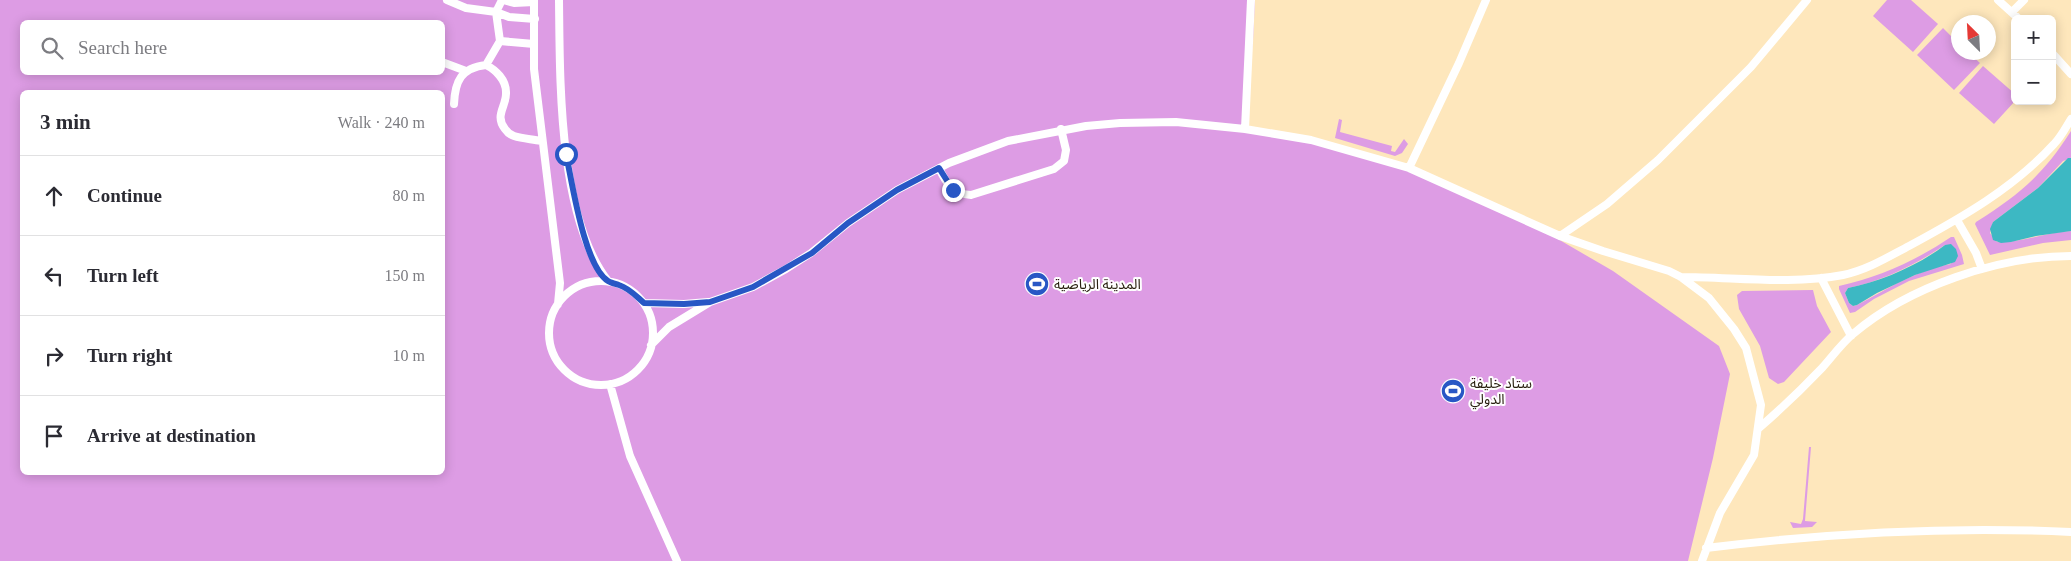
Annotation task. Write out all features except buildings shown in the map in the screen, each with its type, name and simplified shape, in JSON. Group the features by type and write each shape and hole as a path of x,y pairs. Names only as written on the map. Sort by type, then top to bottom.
{"lane":[{"path":"447,0 466,8 496,12 508,17 535,19"},
{"path":"486,65 500,41 496,12 502,0 514,3 534,1 534,69 541,141 560,283 558,304"},
{"path":"559,0 560,70 566,154 578,216 590,253 598,269 608,281"},
{"path":"1244,129 1251,0"},
{"path":"1409,168 1459,63 1486,0"},
{"path":"1560,236 1607,204 1658,160 1751,67 1807,0"},
{"path":"1998,0 2015,15"},
{"path":"2012,12 2024,0"},
{"path":"500,41 534,44"},
{"path":"2056,58 2071,74"},
{"path":"445,63 466,71"},
{"path":"454,104 454,89 458,80 466,71 476,66 486,65 500,76 505,85 507,94 500,114 500,121 505,129 512,136 541,141"},
{"path":"1681,276 1748,280 1821,278 1846,274 1872,265 1957,220 2009,186 2054,144 2071,119"},
{"path":"651,345 669,327 710,302 753,287 812,253 848,223 897,190 939,168 1008,141 1061,129 1120,122 1176,122 1244,129 1329,144 1409,168 1560,236 1669,271 1681,276 1709,298 1734,329 1746,348 1761,405 1754,455 1720,513 1702,561"},
{"path":"939,168 953,190 971,195 1054,169 1064,161 1066,150 1061,129"},
{"path":"1957,220 1976,253 1982,269"},
{"path":"1759,428 1793,399 1850,336 1873,318 1917,291 1982,269 2045,256 2071,256"},
{"path":"1821,278 1850,336"},
{"path":"608,281 622,285 644,303 650,316 653,331 651,345 646,359 636,371 624,379 610,384 587,384 569,375 556,360 549,342 549,322 558,304 571,290 589,282 608,281"},
{"path":"644,303 684,304 710,302"},
{"path":"610,384 630,456 677,561"},
{"path":"1706,548 1809,537 1954,529 2071,532"}],"shaded area":[{"name":"المدينة الرياضية","path":"0,0 1255,0 1253,41 1241,131 1300,140 1381,158 1532,224 1613,271 1719,346 1730,374 1713,458 1688,561 0,561"},
{"path":"1887,0 1911,0 1938,24 1913,52 1873,16"},
{"path":"1943,28 1951,36 1951,60 1977,60 1980,63 1954,90 1917,55"},
{"path":"1983,66 2011,90 2011,105 1994,124 1959,93"},
{"path":"1339,119 1342,120 1340,132 1392,146 1391,151 1395,152 1404,139 1408,144 1402,153 1395,156 1335,138"},
{"path":"2071,131 2071,158 2063,161 2038,188 1993,222 1990,233 1997,242 2006,242 2071,231 2071,240 2043,243 1990,255 1975,224 1976,222 2018,193 2030,182 2051,160"},
{"path":"1954,237 1964,264 1909,281 1874,299 1855,312 1850,313 1839,286 1883,273","holes":["1945,245 1951,264 1914,275 1857,305 1853,306 1849,303 1845,293 1848,288 1874,281 1898,271"]},
{"path":"1813,290 1817,306 1831,332 1784,382 1778,384 1769,378 1760,346 1739,309 1737,295 1742,291"},
{"path":"1809,447 1811,447 1805,521 1817,522 1812,527 1793,528 1790,522 1801,524 1803,519"}],"water":[{"path":"2068,158 2071,158 2071,231 2011,242 2001,243 1993,240 1990,229 1993,222 2038,188"},
{"path":"1951,244 1956,249 1958,256 1955,262 1915,275 1857,305 1853,306 1849,303 1845,293 1848,288 1899,272 1923,260 1945,245"}],"place":[{"name":"المدينة الرياضية","path":"1037,284"},
{"name":"ستاد خليفة الدولي","path":"1453,391"}],"route":[{"path":"566,154 578,216 590,253 598,269 608,281 622,285 644,303 684,304 710,302 753,287 812,253 848,223 897,190 939,168 944,180 953,190"}]}
